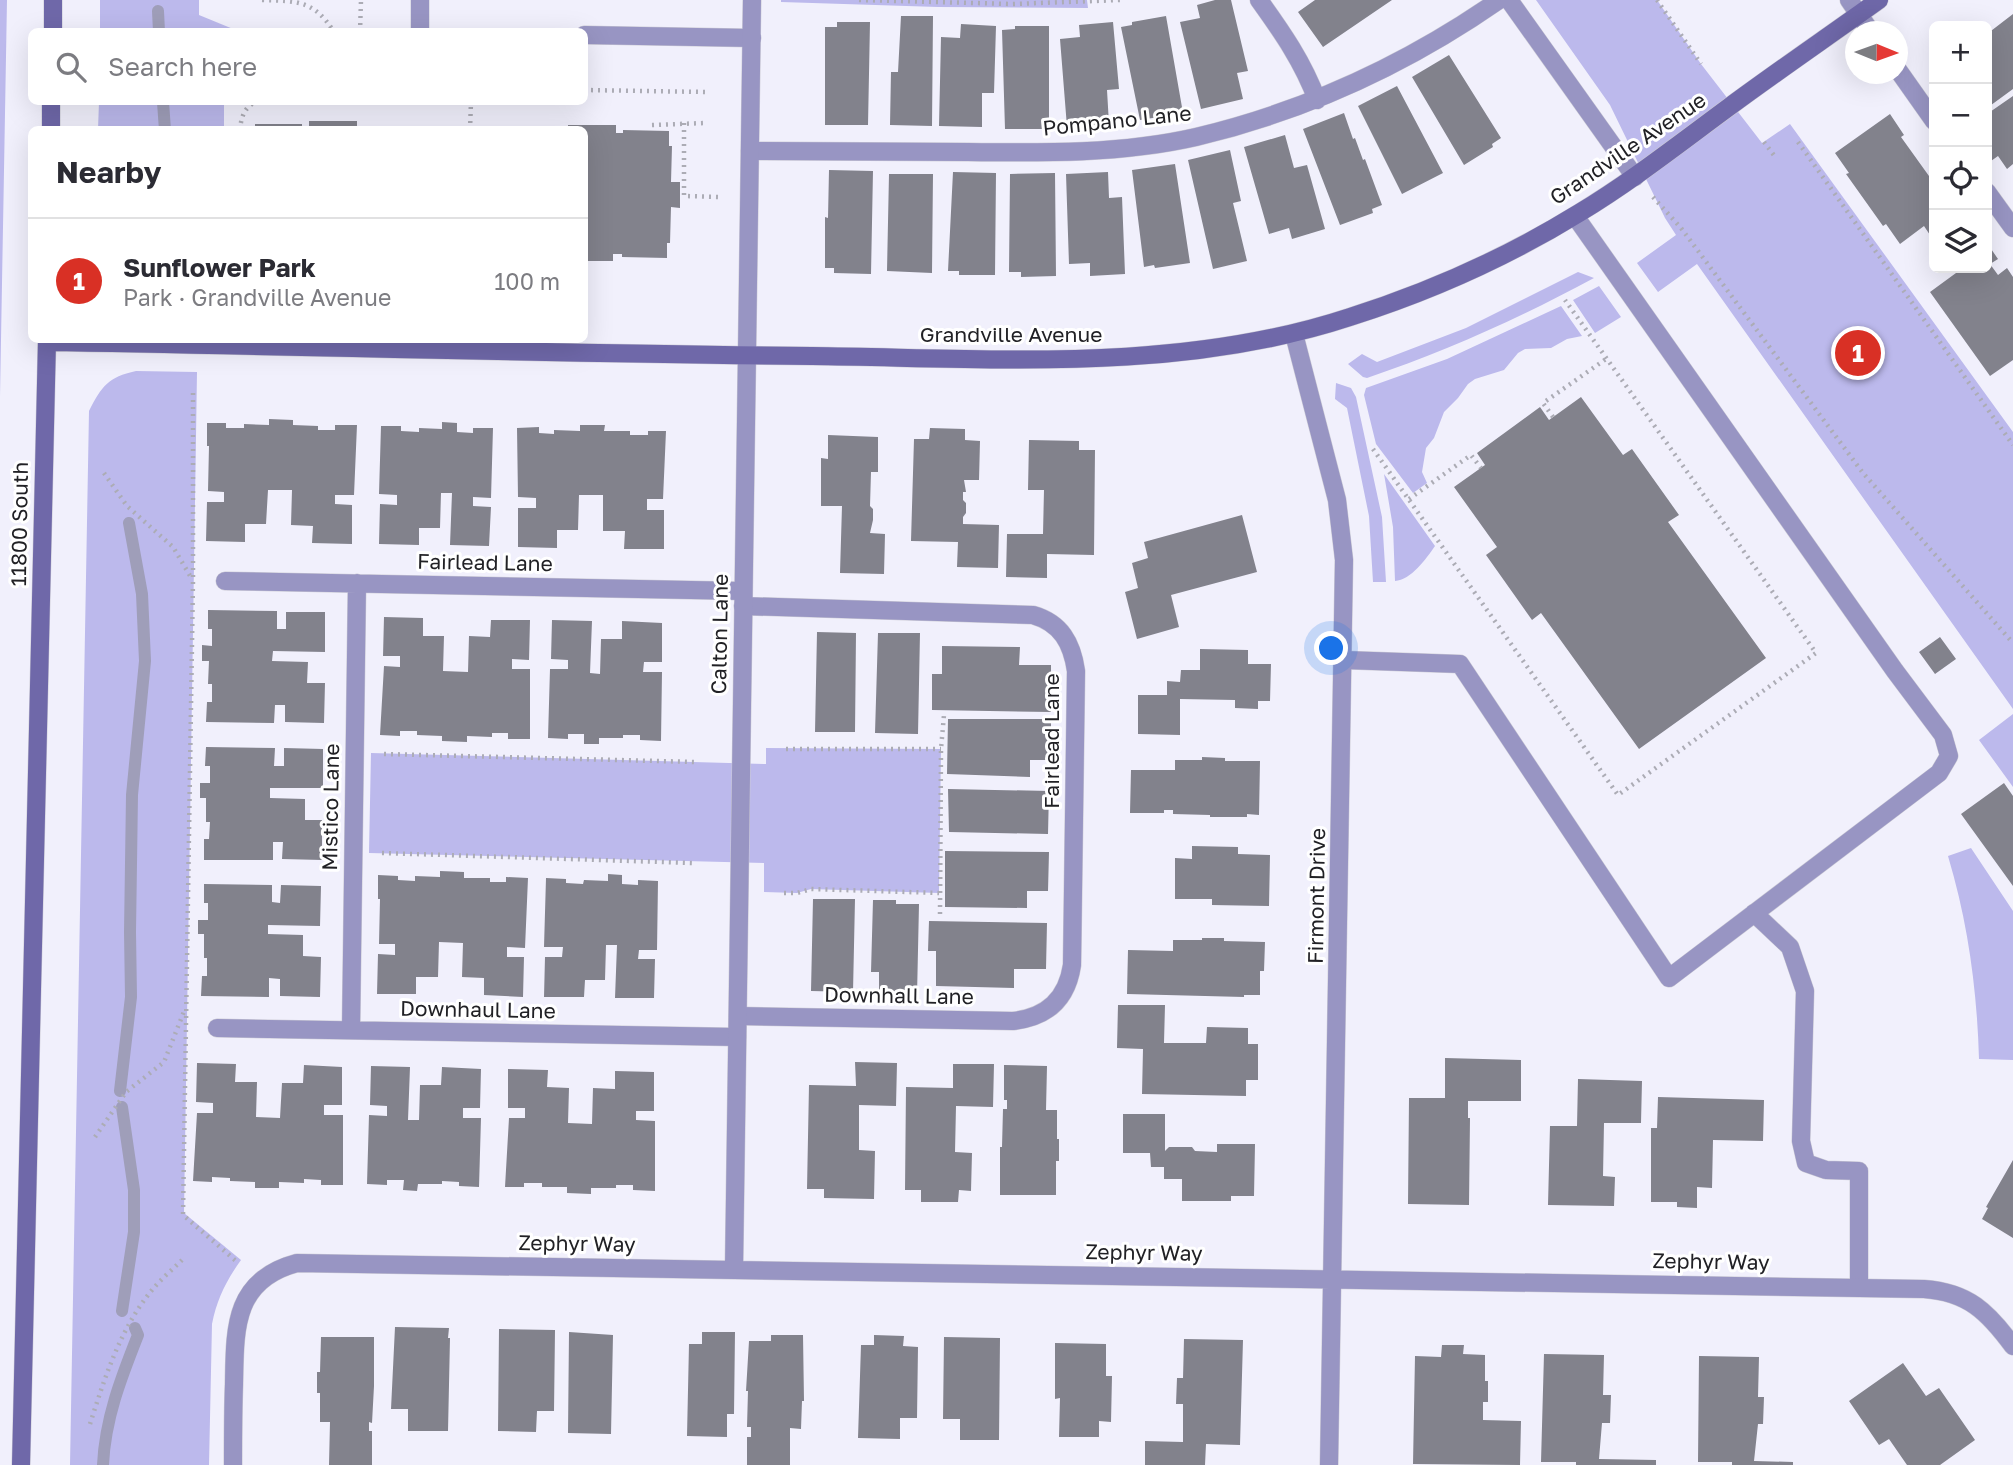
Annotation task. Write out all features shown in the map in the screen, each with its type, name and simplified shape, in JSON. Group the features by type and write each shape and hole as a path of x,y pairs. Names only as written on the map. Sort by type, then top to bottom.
{"street":[{"path":"53,0 53,28"},
{"path":"420,0 420,28"},
{"name":"Calton Lane","path":"734,1269 752,0"},
{"path":"1259,0 1293,48 1317,100"},
{"name":"Pompano Lane","path":"750,151 1031,153 1139,146 1194,138 1317,100 1413,54 1468,22 1499,0"},
{"path":"1509,0 1634,177"},
{"name":"Grandville Avenue","path":"147,343 1081,359 1217,349 1294,334 1409,296 1466,271 1575,216 1634,177 1854,7 1879,0"},
{"path":"588,35 752,38"},
{"path":"1908,84 1929,114"},
{"path":"51,105 51,126"},
{"path":"1992,199 2013,228"},
{"path":"1344,660 1460,664 1669,978 1939,773 1949,756 1943,735 1895,671 1575,216"},
{"name":"Firmont Drive","path":"1294,334 1337,500 1344,560 1329,1465"},
{"name":"11800 South","path":"21,1465 47,343"},
{"name":"Fairlead Lane","path":"225,581 357,583 743,599 1023,613 1043,618 1060,629 1072,648 1076,671 1072,965 1067,986 1055,1005"},
{"name":"Mistico Lane","path":"351,1030 357,583"},
{"path":"1754,913 1790,947 1805,990 1801,1141 1806,1163 1826,1170 1859,1171 1859,1287"},
{"name":"Downhall Lane","path":"738,1016 1013,1021 1036,1017 1055,1005"},
{"name":"Downhaul Lane","path":"217,1028 737,1037"},
{"name":"Zephyr Way","path":"233,1465 235,1337 242,1308 258,1282 282,1267 311,1262 1934,1289 1972,1302 1989,1314 2013,1346"}],"path":[{"path":"261,0 311,4 326,18 332,28"},
{"path":"360,0 360,28"},
{"path":"859,0 1121,0"},
{"path":"1657,0 1702,64"},
{"path":"588,90 706,92"},
{"path":"240,126 241,117 250,105"},
{"path":"470,126 471,105"},
{"path":"684,123 684,196 749,197"},
{"path":"652,125 705,123"},
{"path":"1765,142 1776,158"},
{"path":"1798,142 2013,445"},
{"path":"1634,177 1681,228 1863,473 2013,643"},
{"path":"1373,449 1618,795 1816,653 1566,300"},
{"path":"1553,417 1543,403 1606,359"},
{"path":"193,393 193,579 183,1214 236,1261"},
{"path":"1409,499 1471,455 1482,467"},
{"path":"104,473 127,506 173,547 193,579"},
{"path":"940,914 941,749 944,715"},
{"path":"786,749 941,749"},
{"path":"355,753 696,762"},
{"path":"353,853 693,863"},
{"path":"784,893 811,889 939,893"},
{"path":"95,1138 127,1092 164,1062 187,1004"},
{"path":"90,1424 119,1343 151,1291 183,1259"}],"shaded area":[{"path":"0,0 7,0 0,397"},
{"path":"100,0 199,0 199,15 231,28 100,28"},
{"path":"781,0 1087,0 1088,8 938,7"},
{"path":"1536,0 1657,0 1701,64 1762,143 1790,124 2013,432 2013,709 1697,264 1658,292 1637,263 1676,235 1665,218 1610,105"},
{"path":"99,105 224,105 224,126 98,126"},
{"path":"1578,272 1594,278 1538,307 1425,357 1367,378 1348,364 1362,354 1377,362 1466,328"},
{"path":"1599,286 1621,317 1595,333 1573,300"},
{"path":"1561,306 1582,336 1567,339 1551,348 1525,349 1518,353 1504,370 1475,379 1468,384 1444,412 1434,438 1426,448 1422,472 1427,483 1413,493 1376,444 1364,395 1366,388 1447,359"},
{"path":"136,371 197,372 184,1213 241,1260 223,1290 212,1324 209,1465 70,1465 89,411 107,384 119,376"},
{"path":"1336,383 1351,388 1356,397 1382,517 1386,582 1373,582 1369,516 1347,408 1335,399"},
{"path":"1384,474 1435,546 1412,573 1395,581 1393,527"},
{"path":"2013,714 2013,787 1979,740"},
{"path":"766,748 941,749 939,893 811,889 797,893 764,892 764,863 369,853 371,753 766,764"},
{"path":"1971,848 2013,911 2013,1060 1979,1059 1970,956 1948,856"}],"building":[{"path":"1215,0 1231,0 1248,71 1237,73 1243,99 1201,109 1180,22 1200,18 1197,5"},
{"path":"1315,0 1392,0 1323,47 1298,12"},
{"path":"2013,14 2013,89 1992,104 1992,84 1992,30"},
{"path":"901,16 933,16 932,126 890,125 891,72 898,72"},
{"path":"1166,16 1183,113 1140,120 1121,27 1132,25 1132,22"},
{"path":"837,22 870,22 868,125 825,125 825,27 837,27"},
{"path":"1113,22 1119,89 1107,90 1109,124 1067,127 1060,39 1080,37 1079,25"},
{"path":"961,24 996,26 994,93 982,93 982,127 939,126 941,37 960,38"},
{"path":"1015,26 1049,26 1049,129 1005,129 1002,30 1015,29"},
{"path":"1449,55 1501,138 1492,144 1493,147 1464,165 1412,77"},
{"path":"1397,86 1443,173 1402,194 1358,106"},
{"path":"2013,96 2013,164 2007,169 1998,156 1992,160 1992,111"},
{"path":"1344,113 1382,205 1372,209 1373,213 1340,225 1303,129"},
{"path":"1890,114 1904,135 1901,137 1929,176 1929,234 1924,226 1900,244 1886,224 1883,226 1846,174 1849,173 1835,153"},
{"path":"309,121 357,121 357,126 309,126"},
{"path":"255,124 302,124 302,126"},
{"path":"616,125 616,133 623,133 623,130 669,131 669,146 672,146 671,182 680,182 680,208 671,207 667,258 622,257 622,254 613,254 613,261 588,261 588,126 568,126"},
{"path":"1285,135 1294,168 1307,165 1325,229 1292,239 1289,228 1269,234 1244,147"},
{"path":"1230,150 1241,201 1233,203 1247,261 1213,269 1188,160"},
{"path":"1175,164 1190,263 1144,267 1132,170"},
{"path":"829,170 873,171 871,274 834,273 834,268 825,268"},
{"path":"953,172 996,173 995,275 959,275 959,271 948,271"},
{"path":"1108,172 1109,198 1122,197 1125,274 1090,276 1090,263 1069,264 1066,174"},
{"path":"1055,173 1056,276 1021,277 1021,272 1009,272 1010,174"},
{"path":"889,174 933,174 932,273 887,271"},
{"path":"1992,250 1998,259 1992,263"},
{"path":"1992,267 1998,275 2007,268 2013,277 2013,360 1990,376 1930,292 1956,273 1992,273"},
{"path":"1581,397 1623,455 1632,449 1679,515 1668,522 1766,658 1639,749 1541,613 1532,620 1486,555 1497,547 1454,487 1485,465 1477,453 1540,407 1549,420"},
{"path":"269,419 293,420 293,425 318,426 318,430 335,430 335,425 357,425 354,495 335,495 335,504 352,505 352,544 312,543 313,526 291,525 292,490 268,490 266,524 245,524 245,542 206,541 207,502 224,502 224,492 208,491 207,423 226,423 226,428 244,428 244,424 269,425"},
{"path":"442,422 457,423 457,432 473,433 473,428 493,428 491,498 473,497 473,506 491,507 489,546 450,545 452,493 441,493 440,528 419,528 419,545 379,544 380,504 397,505 397,495 379,494 381,426 401,426 401,431 419,432 419,428 442,429"},
{"path":"580,425 605,425 604,431 630,431 630,435 666,431 663,499 647,499 647,510 664,510 664,549 624,549 625,531 603,531 603,495 579,495 578,530 557,530 557,548 518,547 518,508 536,508 536,498 518,497 517,428 539,427 539,433 554,434 554,430 580,431"},
{"path":"930,428 965,429 965,440 980,441 979,480 964,480 966,492 963,492 963,500 966,503 966,513 963,524 999,525 998,568 957,567 958,542 911,541 914,439 929,439"},
{"path":"828,435 878,437 878,472 871,472 870,506 873,509 873,520 870,533 885,534 884,574 840,573 842,506 821,506 821,458 828,459"},
{"path":"1029,440 1079,441 1079,450 1095,450 1094,555 1047,554 1047,578 1006,577 1007,534 1043,534 1044,490 1028,490"},
{"path":"1242,515 1257,572 1171,595 1179,627 1137,639 1125,592 1138,588 1132,563 1148,558 1144,542"},
{"path":"208,610 277,611 277,629 286,629 286,612 325,612 325,652 273,651 272,661 308,662 307,683 325,683 324,723 285,722 285,705 275,705 274,723 206,722 207,702 212,702 212,684 208,684 209,661 202,661 202,645 212,646"},
{"path":"384,617 423,618 423,636 444,636 443,671 468,672 469,636 490,637 491,620 530,620 529,660 512,659 512,669 530,669 530,739 508,739 508,733 492,733 492,737 467,736 467,742 442,741 442,736 417,735 417,731 400,731 400,736 380,735 384,666 400,667 400,656 383,656"},
{"path":"552,620 592,621 590,673 600,674 601,639 622,639 622,621 662,623 662,662 644,662 643,672 662,672 661,741 640,740 640,735 599,738 599,744 584,744 584,734 568,734 568,739 548,738 550,669 568,669 568,660 551,659"},
{"path":"817,632 856,633 855,732 815,732"},
{"path":"878,633 920,633 918,734 875,733"},
{"path":"1940,637 1956,659 1935,674 1919,652"},
{"path":"942,646 1020,647 1019,665 1051,665 1051,712 932,710 932,674 942,674"},
{"path":"1200,649 1248,650 1248,664 1271,664 1270,701 1258,701 1258,709 1235,708 1235,700 1180,699 1180,735 1138,734 1138,695 1167,695 1167,681 1180,682 1181,670 1200,670"},
{"path":"948,719 1051,719 1051,760 1030,760 1030,777 947,774"},
{"path":"206,747 275,748 274,766 284,766 284,748 323,749 323,788 270,788 270,798 305,799 305,820 322,820 322,860 282,859 283,842 273,842 273,860 204,860 204,839 209,839 210,822 206,822 206,798 200,798 200,783 210,783 210,766 205,766"},
{"path":"1202,757 1225,758 1225,761 1260,761 1259,815 1210,817 1173,814 1173,810 1164,810 1164,813 1130,813 1131,770 1175,770 1175,760 1202,760"},
{"path":"2004,783 2013,796 2013,886 1961,814"},
{"path":"948,789 1049,791 1048,834 949,832"},
{"path":"1192,846 1238,847 1238,854 1270,855 1269,906 1212,905 1212,899 1175,899 1175,858 1192,859"},
{"path":"945,851 1049,852 1048,891 1027,891 1027,908 945,907"},
{"path":"440,871 464,872 464,878 490,878 490,882 506,882 506,877 528,878 525,948 507,947 507,957 524,957 523,997 484,995 484,978 462,977 463,943 439,942 438,977 416,977 416,994 377,994 378,954 395,955 395,944 379,944 378,875 398,876 398,880 415,881 415,876 440,877"},
{"path":"608,874 622,875 622,884 638,885 638,880 658,881 657,950 639,950 638,959 655,959 654,998 615,998 617,945 606,945 605,980 585,980 584,997 544,997 545,957 562,957 563,947 544,947 546,878 566,879 566,883 583,884 584,880 608,881"},
{"path":"204,884 272,885 272,902 280,903 281,885 321,886 320,926 268,925 268,934 303,935 303,956 321,957 320,997 280,996 280,979 269,978 269,997 201,996 202,976 207,976 204,934 198,934 198,920 208,920"},
{"path":"813,899 855,899 853,992 811,991"},
{"path":"873,900 919,904 917,996 879,995 879,972 871,972"},
{"path":"929,921 1047,923 1046,969 1014,969 1014,988 936,986 936,951 928,951"},
{"path":"1202,938 1265,942 1264,971 1260,971 1260,995 1244,997 1127,994 1128,950 1173,951 1173,940"},
{"path":"1118,1005 1165,1005 1164,1043 1206,1043 1207,1027 1248,1028 1248,1044 1258,1044 1258,1080 1246,1080 1246,1096 1142,1094 1143,1049 1117,1048"},
{"path":"1445,1058 1521,1060 1521,1101 1468,1101 1469,1205 1408,1204 1409,1098 1445,1098"},
{"path":"855,1062 897,1063 896,1106 859,1105 859,1150 875,1151 874,1199 824,1198 824,1189 807,1189 809,1085 856,1086"},
{"path":"197,1063 236,1064 235,1082 257,1082 256,1117 280,1118 282,1083 303,1083 304,1065 342,1067 342,1105 324,1105 324,1115 343,1115 343,1185 321,1185 321,1180 304,1179 304,1183 279,1182 279,1188 255,1188 255,1182 230,1181 230,1178 212,1177 212,1182 193,1181 197,1113 213,1113 213,1103 196,1102"},
{"path":"953,1064 994,1064 993,1107 956,1106 955,1152 972,1153 971,1191 959,1190 958,1202 921,1202 921,1190 905,1190 906,1087 953,1088"},
{"path":"1004,1065 1047,1066 1046,1110 1057,1110 1059,1161 1056,1161 1056,1195 1000,1195 1003,1109 1007,1109 1007,1100 1004,1100"},
{"path":"371,1066 410,1067 408,1120 419,1120 420,1085 441,1085 442,1067 481,1069 480,1108 463,1108 463,1118 481,1118 479,1187 459,1186 459,1182 442,1181 442,1184 418,1184 417,1191 403,1190 404,1180 387,1180 387,1185 367,1184 369,1115 387,1116 387,1106 370,1105"},
{"path":"508,1069 548,1070 547,1087 569,1088 568,1123 592,1124 593,1088 615,1089 615,1071 654,1072 654,1111 636,1111 636,1120 655,1121 655,1191 633,1190 633,1185 591,1188 591,1194 567,1193 567,1187 542,1187 542,1183 505,1187 509,1118 525,1118 525,1108 508,1108"},
{"path":"1578,1079 1642,1081 1641,1123 1604,1123 1603,1176 1615,1177 1614,1206 1548,1205 1550,1126 1577,1126"},
{"path":"1658,1097 1764,1100 1763,1141 1713,1140 1712,1188 1697,1187 1697,1208 1677,1207 1677,1202 1651,1202 1651,1128 1657,1128"},
{"path":"1123,1114 1165,1114 1165,1151 1169,1147 1192,1147 1195,1151 1217,1152 1217,1144 1255,1144 1254,1196 1231,1196 1231,1201 1182,1201 1182,1179 1164,1179 1164,1167 1151,1167 1150,1153 1123,1153"},
{"path":"2013,1160 2013,1238 1982,1219"},
{"path":"395,1327 449,1328 448,1431 408,1431 408,1409 391,1409"},
{"path":"499,1329 555,1330 554,1411 537,1411 536,1432 498,1431"},
{"path":"569,1332 613,1335 611,1434 568,1433"},
{"path":"702,1332 735,1332 734,1414 727,1414 727,1437 687,1436 689,1344 702,1344"},
{"path":"771,1335 803,1335 804,1401 801,1429 790,1428 790,1465 747,1465 747,1437 751,1437 751,1427 747,1427 746,1391 749,1341 771,1341"},
{"path":"874,1335 904,1336 903,1346 918,1347 917,1418 900,1418 900,1439 858,1438 861,1345 874,1345"},
{"path":"321,1337 374,1337 372,1423 369,1422 369,1431 372,1431 372,1465 329,1465 330,1422 320,1422 320,1393 317,1393"},
{"path":"944,1337 1000,1338 999,1440 960,1440 960,1419 943,1419"},
{"path":"1184,1339 1243,1340 1240,1445 1206,1444 1205,1465 1145,1465 1145,1441 1183,1442 1183,1404 1176,1404 1177,1378 1183,1378"},
{"path":"1055,1343 1106,1344 1106,1376 1112,1376 1111,1422 1099,1421 1099,1437 1059,1437 1060,1398 1055,1399"},
{"path":"1442,1345 1464,1345 1463,1354 1485,1355 1488,1402 1483,1402 1483,1420 1521,1421 1520,1465 1413,1464 1415,1356 1441,1357"},
{"path":"1544,1354 1604,1355 1603,1395 1611,1395 1610,1423 1602,1423 1599,1459 1656,1460 1656,1465 1541,1462"},
{"path":"1699,1356 1759,1357 1758,1397 1764,1397 1763,1424 1758,1424 1754,1461 1793,1462 1793,1465 1698,1462"},
{"path":"1903,1363 1926,1396 1939,1388 1975,1440 1940,1465 1907,1465 1889,1439 1879,1445 1849,1401"}],"waterway":[{"path":"158,11 159,28"},
{"path":"163,105 165,126"},
{"path":"120,1091 131,997 132,795 145,661 142,594 129,523"},
{"path":"122,1107 134,1190 134,1232 122,1311"},
{"path":"103,1465 110,1415 138,1335 135,1328"}],"place":[{"name":"Sunflower Park","path":"1858,353"}]}
